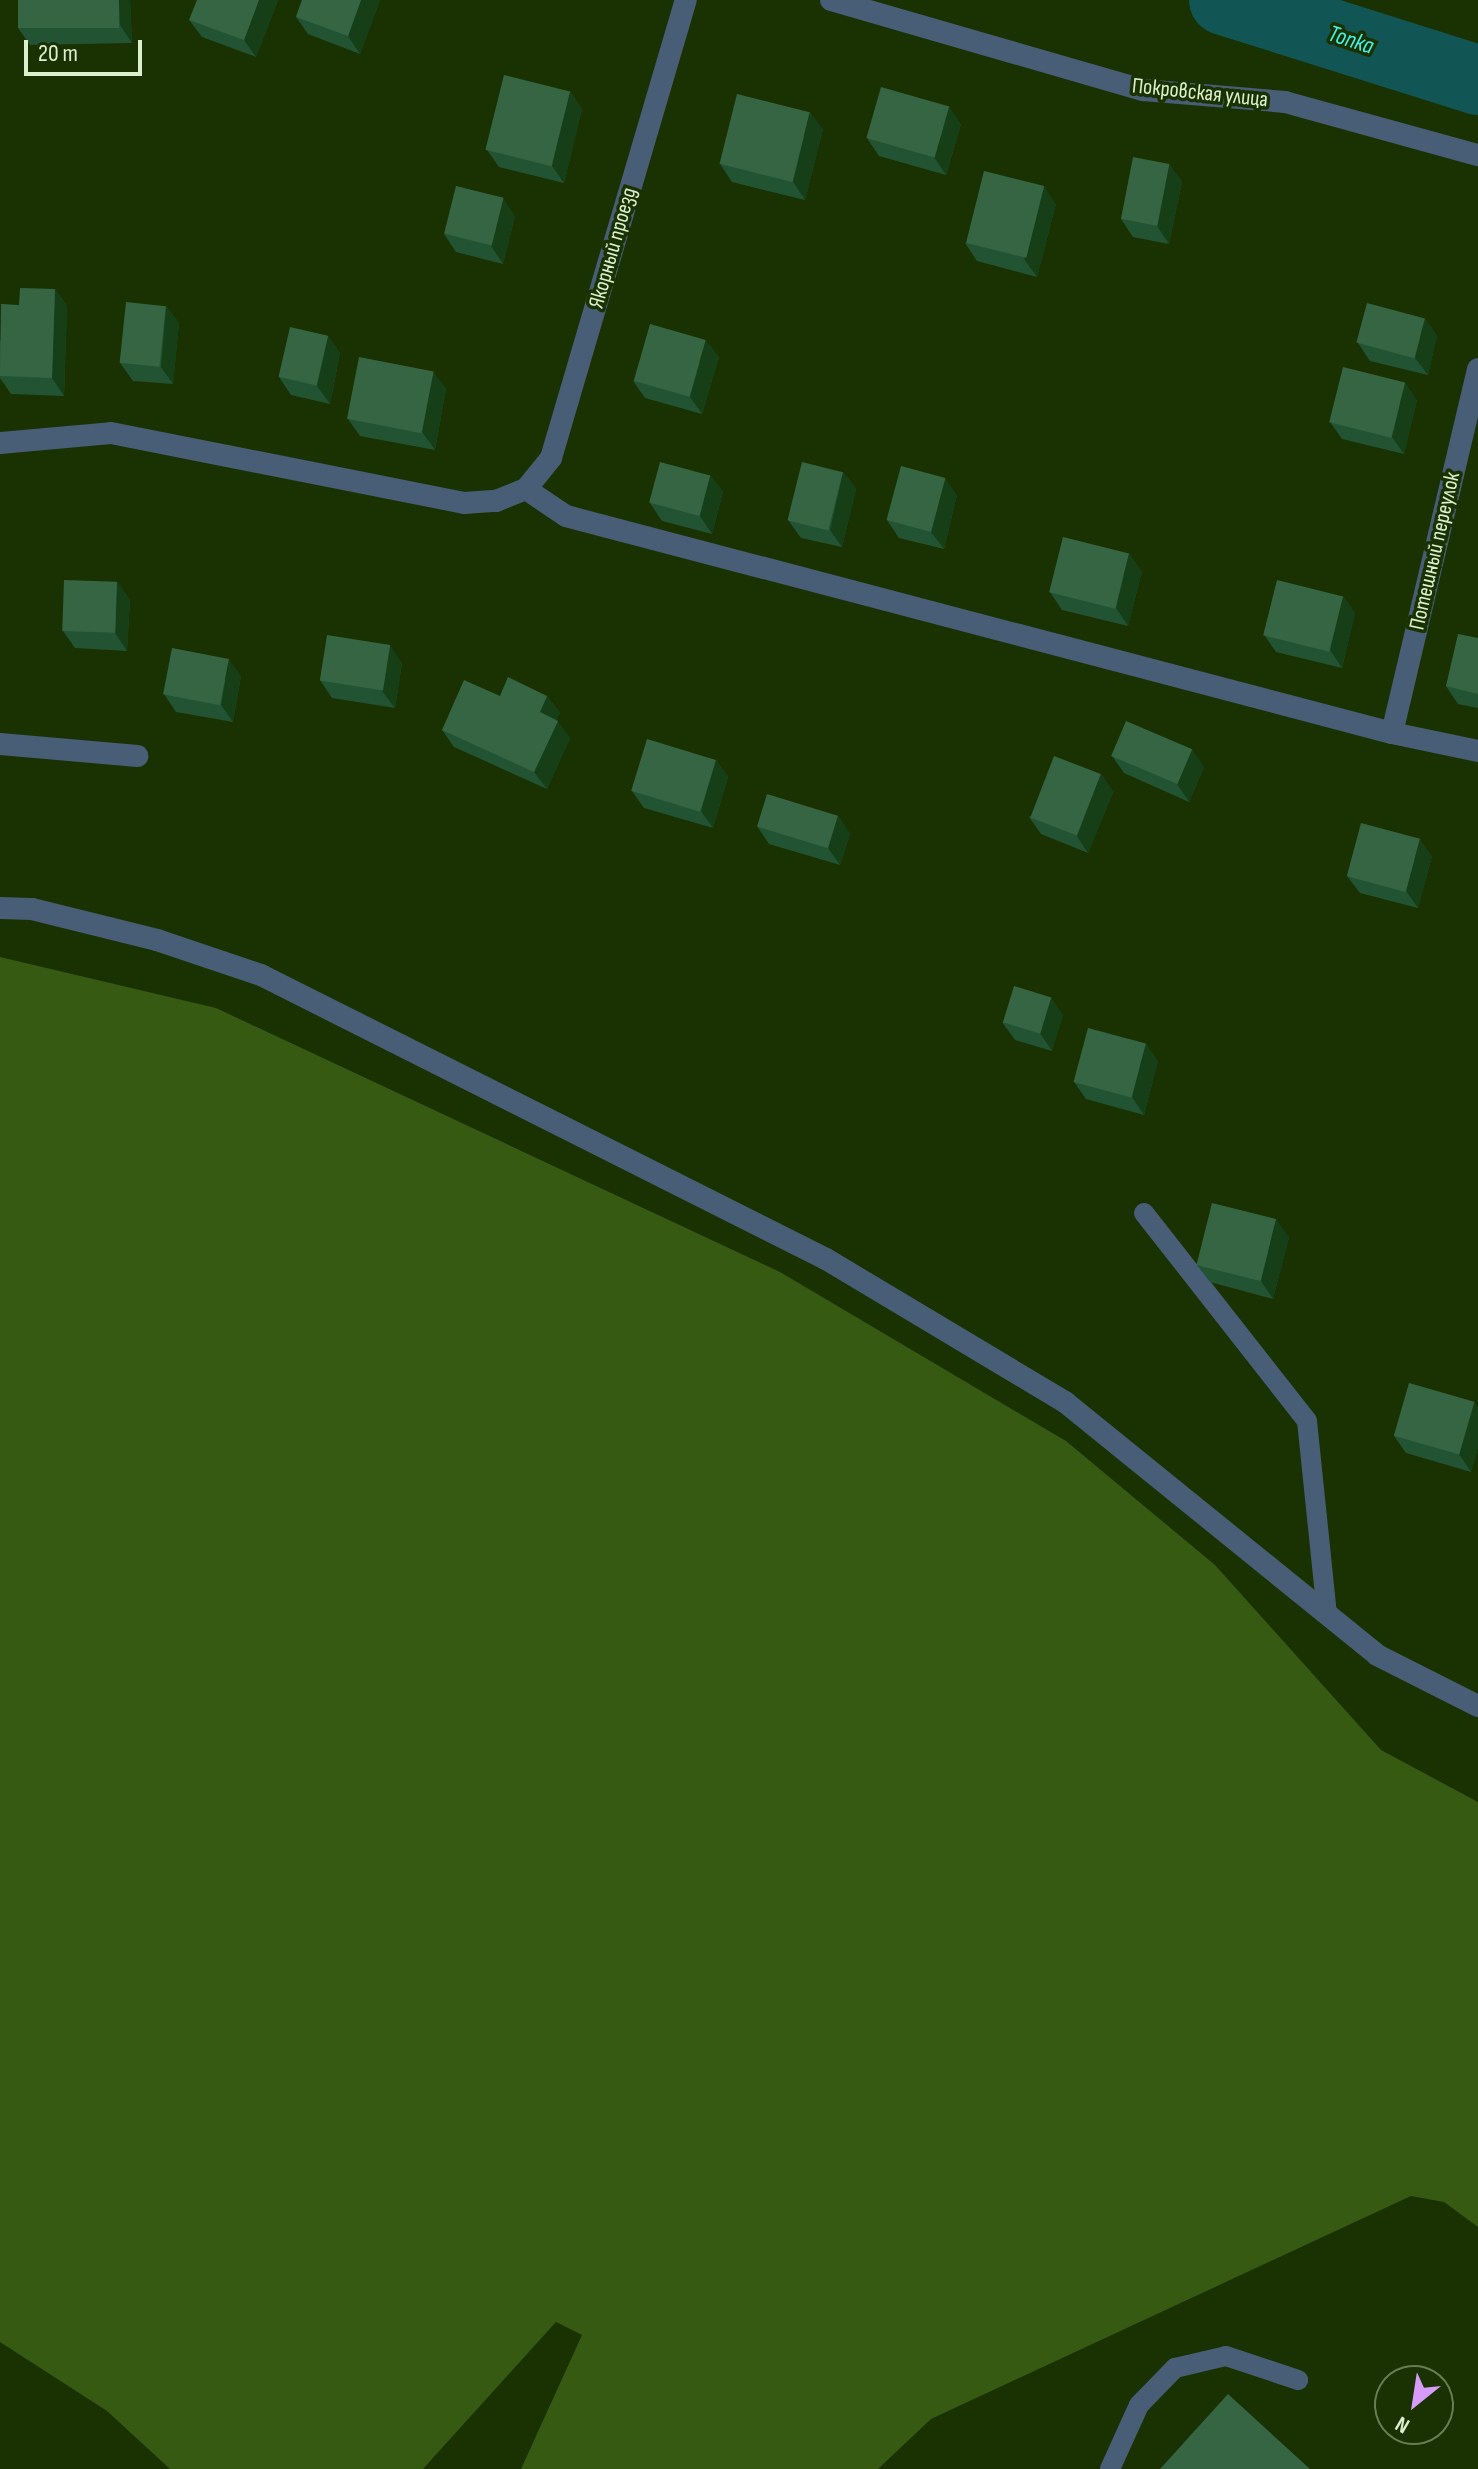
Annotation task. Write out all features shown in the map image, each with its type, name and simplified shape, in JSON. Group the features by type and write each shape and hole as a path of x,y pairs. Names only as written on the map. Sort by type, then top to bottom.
{"street":[{"name":"Якорный проезд","path":"526,489 551,458 686,0"},
{"name":"Покровская улица","path":"831,0 1143,90 1285,102 1478,155"},
{"name":"Потешный переулок","path":"1392,733 1478,369"},
{"path":"0,443 111,433 464,503 496,501 526,489 566,516 1392,733 1478,751"},
{"path":"0,744 137,756"},
{"path":"0,908 32,909 157,940 261,975 826,1259 1065,1402 1377,1655 1478,1706"}],"lane":[{"path":"1144,1213 1307,1421 1327,1614"},
{"path":"1110,2469 1139,2405 1175,2368 1226,2356 1298,2380"}],"green space":[{"path":"0,957 216,1008 780,1272 1066,1441 1215,1565 1381,1750 1478,1802 1478,2227 1444,2202 1411,2196 931,2419 878,2469 521,2469 582,2335 556,2322 423,2469 170,2469 107,2411 0,2342"}],"building":[{"path":"18,0 119,0 119,28 18,28"},
{"path":"197,0 259,0 244,40 189,20"},
{"path":"302,0 361,0 348,36 296,17"},
{"path":"504,75 570,91 551,166 485,150"},
{"path":"881,87 949,107 935,158 866,138"},
{"path":"737,94 810,112 792,182 720,164"},
{"path":"1133,157 1169,164 1157,226 1121,219"},
{"path":"984,171 1044,186 1026,258 966,243"},
{"path":"456,186 504,198 492,245 444,234"},
{"path":"20,288 55,289 52,378 0,376 1,304 19,305"},
{"path":"126,302 166,306 159,367 120,363"},
{"path":"1367,303 1425,319 1414,358 1356,343"},
{"path":"650,324 706,340 689,397 634,381"},
{"path":"290,327 328,336 317,385 279,377"},
{"path":"359,357 434,372 422,433 347,419"},
{"path":"1343,367 1405,382 1391,438 1329,422"},
{"path":"660,462 710,475 699,516 649,503"},
{"path":"802,462 843,472 828,530 787,520"},
{"path":"901,466 945,478 931,532 887,520"},
{"path":"1063,537 1129,553 1115,609 1049,592"},
{"path":"64,580 117,582 115,633 62,631"},
{"path":"1277,580 1343,596 1329,652 1263,635"},
{"path":"1458,634 1478,638 1478,694 1446,686"},
{"path":"327,635 390,645 383,690 320,680"},
{"path":"172,648 229,659 220,705 163,694"},
{"path":"508,677 547,696 540,712 558,721 534,772 442,730 464,680 500,696"},
{"path":"1126,721 1192,749 1177,784 1111,756"},
{"path":"647,739 716,760 700,812 631,791"},
{"path":"1054,756 1101,774 1077,836 1030,818"},
{"path":"767,794 838,816 828,848 757,827"},
{"path":"1361,823 1420,839 1406,892 1347,876"},
{"path":"1014,986 1051,997 1040,1034 1003,1022"},
{"path":"1088,1028 1146,1044 1131,1098 1074,1082"},
{"path":"1212,1203 1276,1219 1261,1281 1197,1265"},
{"path":"1409,1383 1474,1402 1459,1455 1394,1436"},
{"path":"1228,2394 1310,2469 1160,2469"}],"waterway":[{"name":"Топка","path":"1224,0 1478,80"}]}
